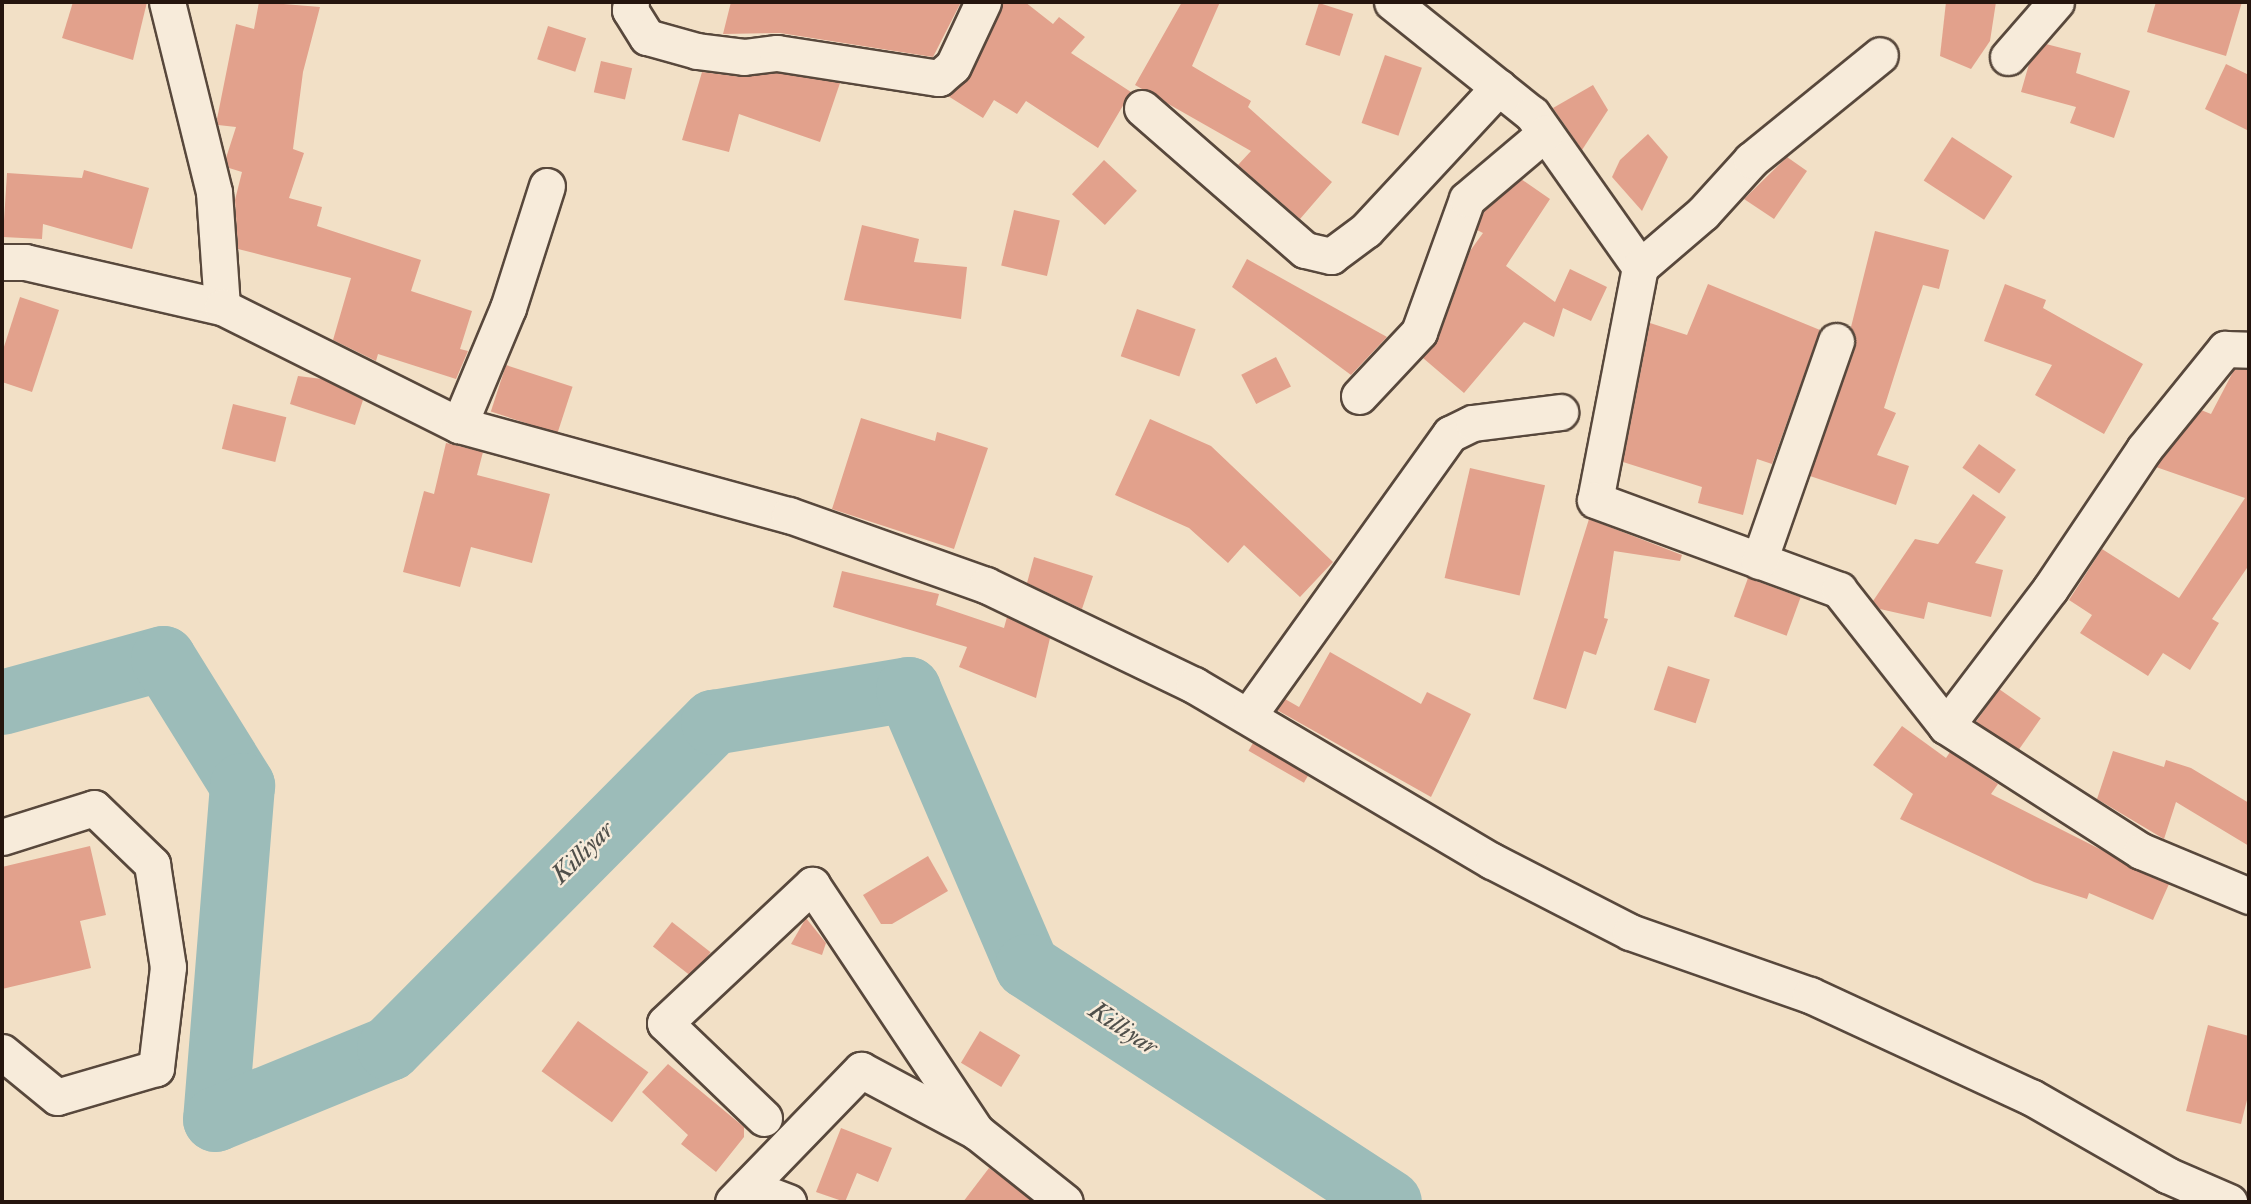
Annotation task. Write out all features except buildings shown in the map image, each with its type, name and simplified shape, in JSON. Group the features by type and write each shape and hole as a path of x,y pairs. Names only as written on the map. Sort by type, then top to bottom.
{"street":[{"path":"167,2 214,192 222,307"},
{"path":"631,2 630,10 647,37 697,51 744,57 777,53 902,69 926,78 939,78 953,66 983,2"},
{"path":"1392,2 1499,87 1545,133 1640,267"},
{"path":"2008,57 2056,2"},
{"path":"1880,55 1751,160 1703,213 1640,267 1595,500 1839,590 1946,726 2141,851 2249,896"},
{"path":"1142,108 1305,250 1331,256 1366,230 1499,87"},
{"path":"1359,396 1419,332 1467,199 1545,133"},
{"path":"459,425 508,308 547,186"},
{"path":"2,262 25,261 222,307 459,425 789,515 986,584 1248,716 1492,861 1630,932 1810,995 2031,1097 2167,1175 2229,1202"},
{"path":"1759,561 1836,341"},
{"path":"1946,726 2050,589 2144,449 2225,349 2249,350"},
{"path":"1248,716 1450,434 1473,423 1560,412"},
{"path":"2,837 94,808 152,863 168,967 156,1068 57,1097 2,1052"},
{"path":"764,1118 665,1023 812,885 976,1132"},
{"path":"741,1195 861,1070 976,1132 1065,1202"},
{"path":"741,1195 789,1202"}],"waterway":[{"name":"Killiyar","path":"2,702 163,658 242,785 215,1119 389,1048 713,722 908,689 1027,966 1389,1202"}]}
